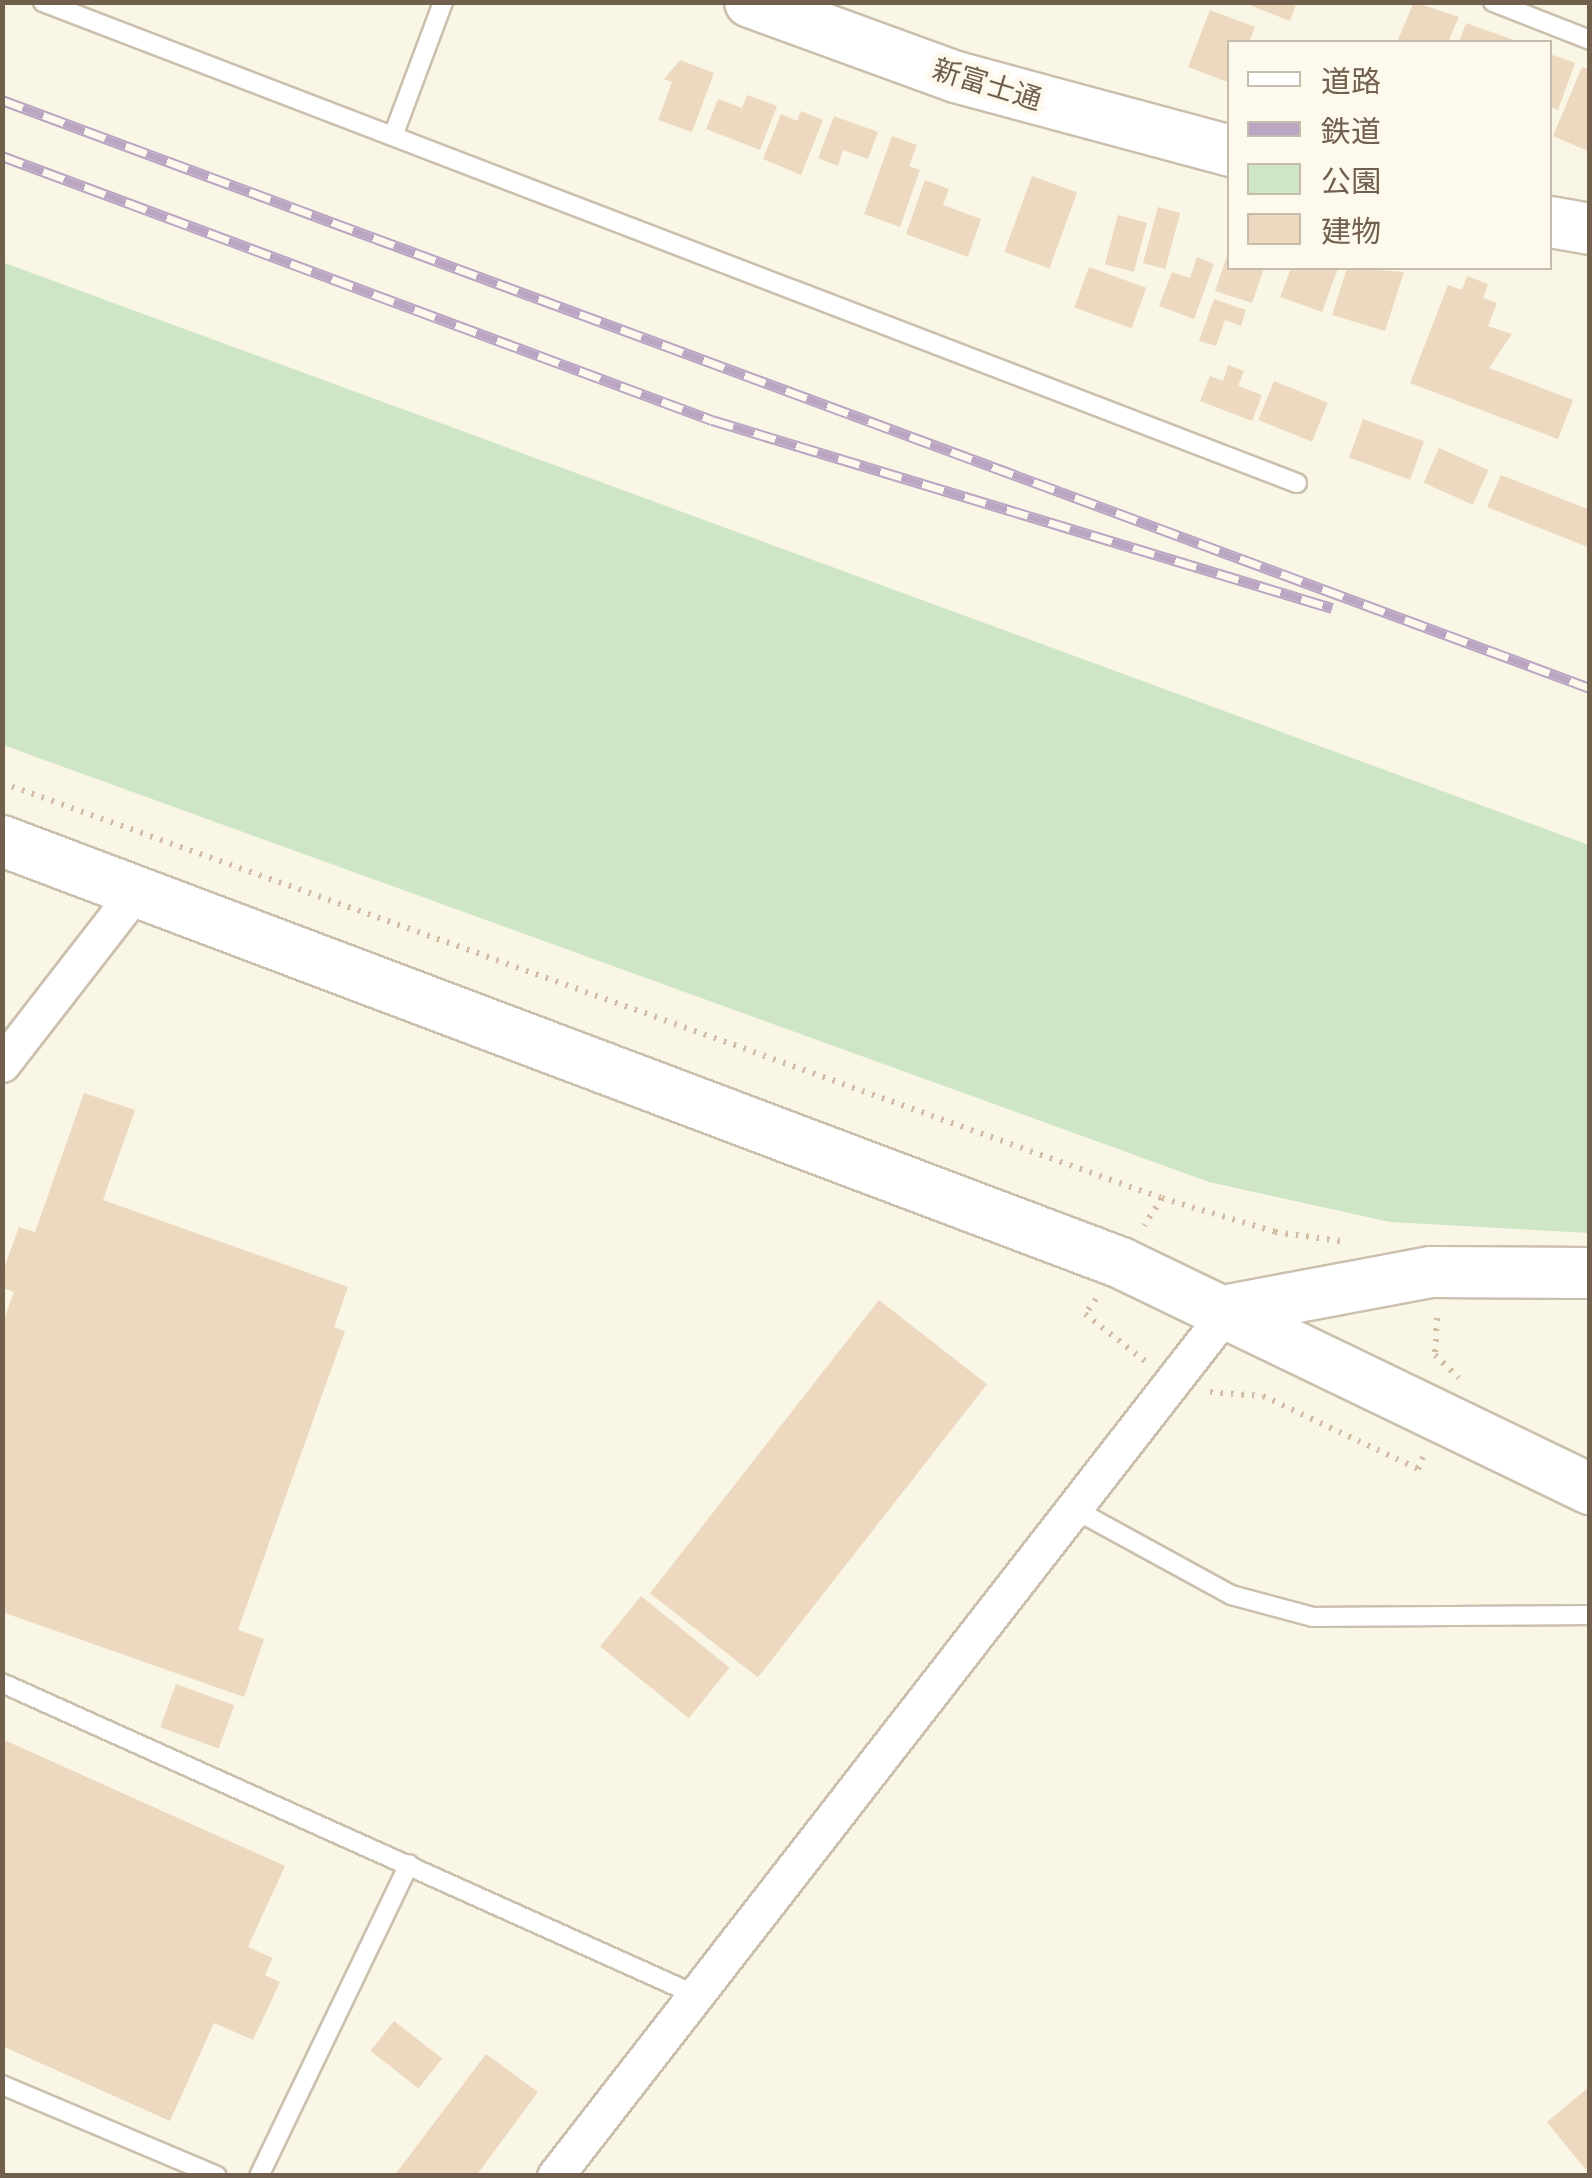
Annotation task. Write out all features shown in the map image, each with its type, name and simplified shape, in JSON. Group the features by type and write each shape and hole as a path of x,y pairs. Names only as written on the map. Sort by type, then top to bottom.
{"street":[{"name":"新富士通","path":"750,2 956,78 1227,150"},
{"path":"1552,222 1590,229"},
{"path":"2,840 1228,1310 1590,1489"},
{"path":"2,1064 138,890"},
{"path":"556,2176 1228,1310 1431,1272 1590,1273"}],"lane":[{"path":"44,2 1297,482"},
{"path":"394,136 443,2"},
{"path":"1493,2 1590,40"},
{"path":"1074,1509 1232,1595 1313,1617 1590,1615"},
{"path":"2,1683 696,1995"},
{"path":"258,2176 409,1864"},
{"path":"2,2086 218,2176"}],"path":[{"path":"1162,1198 1275,1232 1354,1241"}],"green space":[{"path":"2,262 1589,845 1589,1233 1390,1222 1209,1182 3,745"}],"building":[{"path":"1242,2 1297,2 1290,21"},
{"path":"1414,2 1459,17 1449,40 1398,40"},
{"path":"1210,10 1255,27 1250,40 1227,40 1227,82 1188,67"},
{"path":"1466,23 1513,40 1460,40"},
{"path":"1552,55 1575,63 1558,110 1552,108"},
{"path":"680,60 714,73 692,132 658,120 672,82 664,79"},
{"path":"1582,67 1590,70 1590,152 1553,136"},
{"path":"747,95 777,106 760,150 706,129 718,99 742,108"},
{"path":"801,111 823,120 801,175 763,159 781,114 797,121"},
{"path":"834,116 878,132 868,159 843,150 838,166 818,158"},
{"path":"892,136 917,145 909,166 920,170 900,227 864,214"},
{"path":"1032,176 1077,192 1049,269 1004,252"},
{"path":"925,180 949,189 943,205 981,219 968,257 906,234"},
{"path":"1158,207 1180,213 1165,269 1143,263"},
{"path":"1118,215 1147,223 1134,272 1105,264"},
{"path":"1227,256 1227,270 1263,270 1252,303 1215,291"},
{"path":"1197,257 1214,264 1194,319 1159,306 1172,272 1190,278"},
{"path":"1089,267 1146,288 1132,328 1074,307"},
{"path":"1290,270 1337,270 1322,312 1280,297"},
{"path":"1346,270 1404,272 1385,331 1332,315"},
{"path":"1467,276 1488,284 1483,298 1497,303 1488,326 1512,334 1489,368 1573,400 1558,439 1410,383 1448,285 1462,290"},
{"path":"1214,299 1246,310 1241,326 1225,320 1216,346 1199,341"},
{"path":"1228,365 1244,371 1238,386 1262,395 1252,421 1200,401 1210,376 1223,381"},
{"path":"1274,381 1328,403 1312,442 1258,420"},
{"path":"1363,419 1424,441 1410,480 1349,458"},
{"path":"1439,448 1488,470 1473,505 1424,483"},
{"path":"1501,475 1590,510 1590,548 1487,507"},
{"path":"84,1093 135,1110 103,1200 348,1287 334,1327 345,1331 238,1630 264,1639 244,1697 2,1612 2,1325 14,1292 2,1288 2,1273 19,1227 35,1232"},
{"path":"879,1300 987,1384 758,1677 650,1593"},
{"path":"641,1596 730,1668 689,1718 600,1647"},
{"path":"176,1684 234,1705 219,1748 160,1727"},
{"path":"2,1739 285,1866 248,1947 273,1958 265,1975 280,1982 253,2040 214,2023 170,2121 2,2046"},
{"path":"394,2021 442,2059 419,2088 371,2051"},
{"path":"486,2054 538,2092 476,2176 394,2176"},
{"path":"1590,2086 1590,2166 1585,2169 1547,2122"}],"railway":[{"path":"2,100 1590,688"},
{"path":"2,156 712,420 1332,608"}]}
